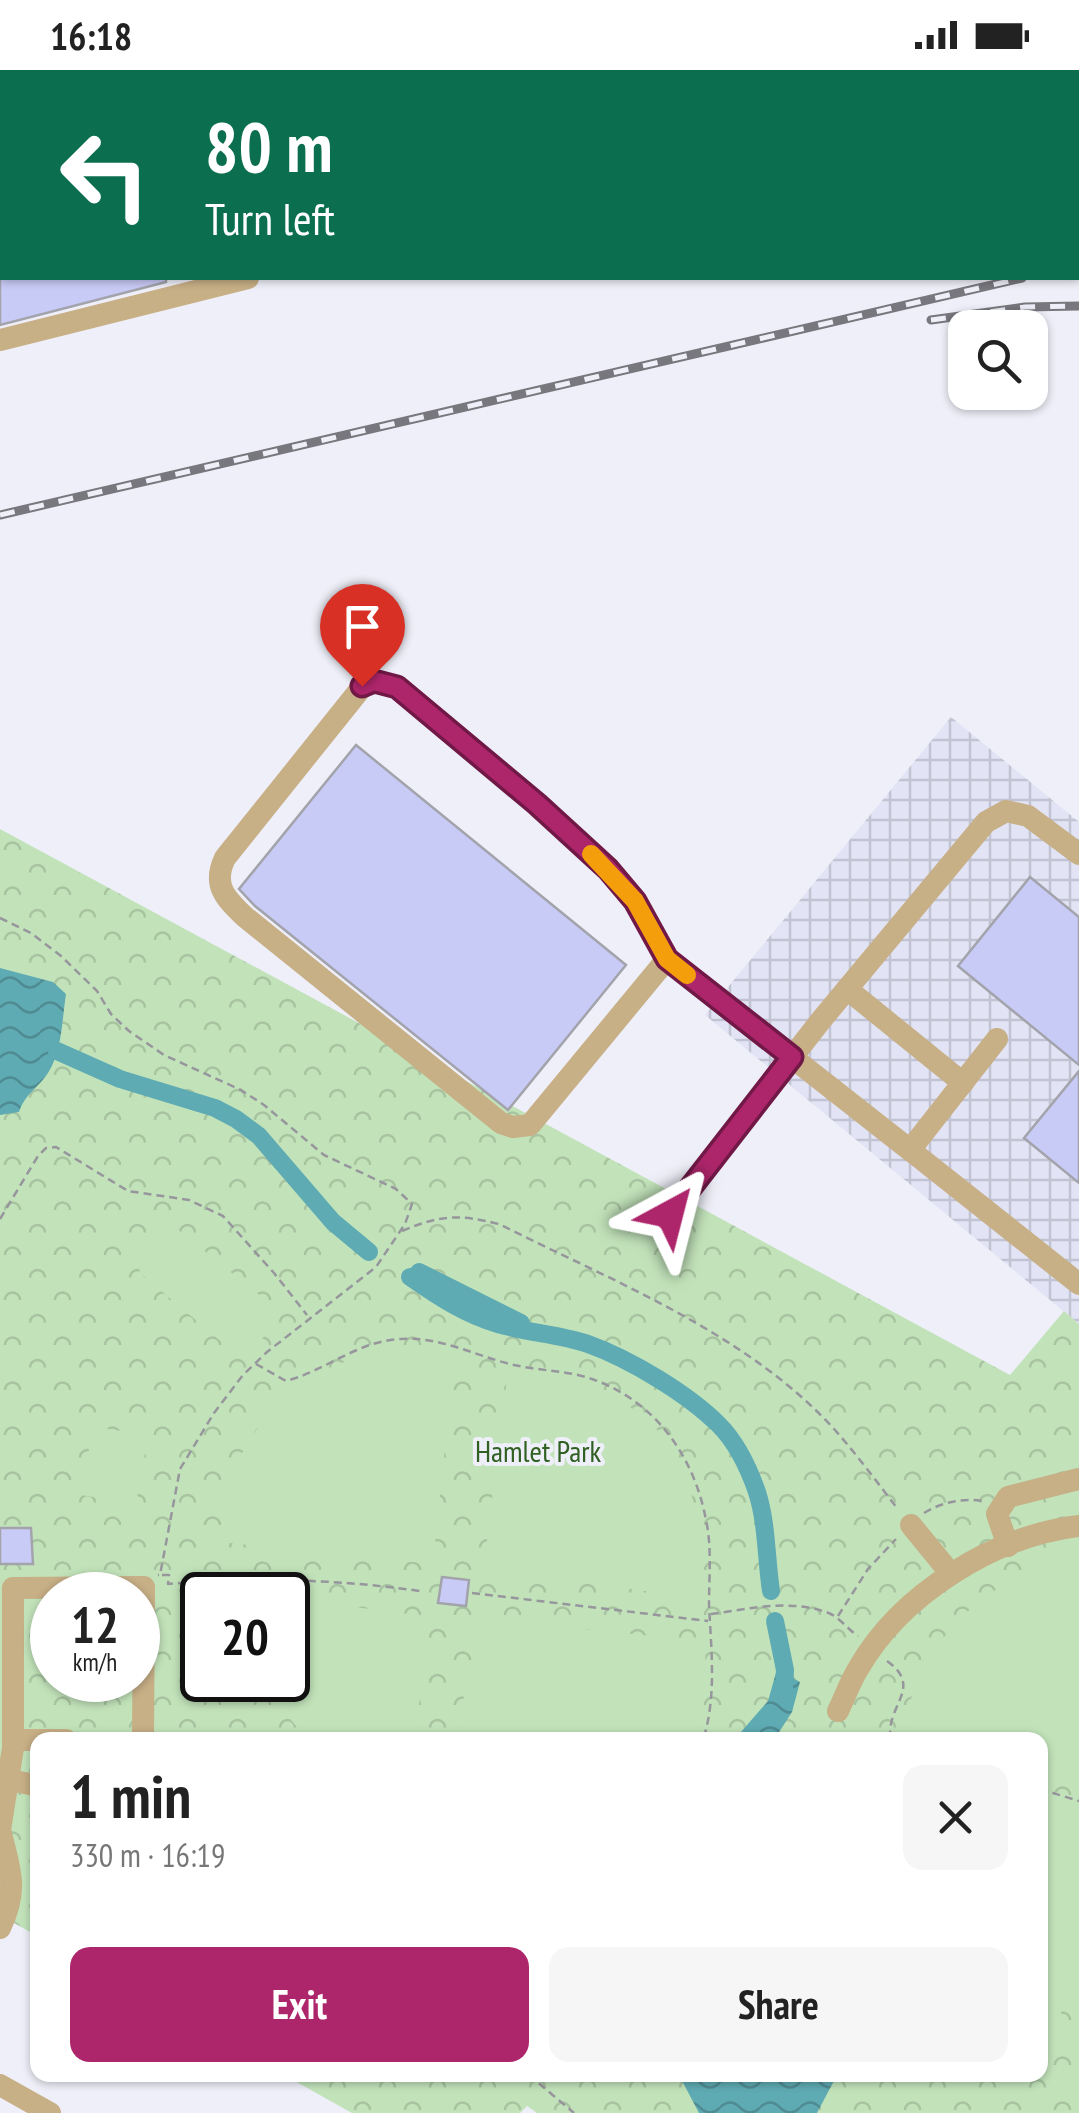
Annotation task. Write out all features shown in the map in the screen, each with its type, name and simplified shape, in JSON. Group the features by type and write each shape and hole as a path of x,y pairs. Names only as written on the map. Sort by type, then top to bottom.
{"street":[{"path":"0,340 240,280"},
{"path":"667,959 530,1125 513,1127 501,1123 245,917 221,894 218,872 225,858 362,686 374,681 397,687 608,869 635,901 667,959 1079,1284"},
{"path":"670,1214 792,1057 986,822 1006,811 1028,816 1079,854"},
{"path":"847,989 963,1083"},
{"path":"910,1150 996,1039"},
{"path":"1008,1546 997,1514 1008,1497 1079,1480"},
{"path":"911,1525 951,1574"},
{"path":"838,1711 859,1666 899,1616 951,1574 1008,1546 1054,1529 1079,1526"},
{"path":"0,1928 14,1888 0,1830 13,1740 12,1588 144,1588 143,1732"},
{"path":"13,1740 30,1740"},
{"path":"10,1780 30,1785"},
{"path":"0,2085 50,2113"}],"path":[{"path":"0,918 31,933 61,956 97,992 111,1014 164,1056 241,1090 264,1104 324,1155 406,1196 412,1204 412,1212 376,1267 308,1317 255,1363 188,1451 174,1495 160,1575 169,1575 168,1584 284,1578 420,1590"},
{"path":"0,1219 38,1156 46,1148 56,1146 128,1191 189,1200 222,1216 308,1317"},
{"path":"398,1232 433,1218 466,1216 499,1224 724,1340 778,1379 834,1429 911,1525"},
{"path":"255,1363 286,1381 368,1346 399,1338 427,1340 507,1364 575,1374 636,1402 664,1427 690,1469 708,1524 712,1698 704,1732"},
{"path":"472,1593 710,1621"},
{"path":"710,1614 786,1605 826,1612 851,1632"},
{"path":"890,1732 905,1686 904,1676 894,1666"},
{"path":"1048,1791 1079,1800"},
{"path":"537,2082 574,2113"}],"shaded area":[{"path":"951,717 1079,822 1079,1324 705,1015"}],"green space":[{"name":"Hamlet Park","path":"0,829 1010,1375 1064,1311 1079,1324 1079,2113 537,2113 527,2106 520,2113 352,2113 297,2082 1048,2082 1048,1732 30,1732 30,1932 0,1915"},
{"path":"176,1228 279,1311 280,1318 247,1356 237,1355 140,1273 139,1265 169,1229"},
{"path":"410,1347 455,1353 434,1552 422,1563 230,1543 222,1517 228,1486 245,1448 280,1403 326,1370 380,1351"},
{"path":"508,1370 577,1383 614,1398 644,1417 665,1439 692,1494 704,1599 496,1571 485,1556"},
{"path":"93,1426 148,1436 136,1504 81,1495"},
{"path":"1079,1556 1079,1784 1048,1774 1048,1732 924,1732 903,1725 928,1662 945,1636 989,1595 1045,1566"},
{"path":"310,1601 415,1615 426,1628 417,1732 302,1732 280,1702 310,1702"},
{"path":"488,1622 529,1628 530,1623 705,1642 705,1692 698,1732 459,1732 467,1673 472,1673 475,1632"},
{"path":"1048,1820 1079,1830 1079,1969 1048,2045"}],"water":[{"path":"0,968 53,982 66,994 53,1064 19,1112 0,1115"},
{"path":"777,1669 800,1682 792,1712 779,1732 741,1732 768,1701"},
{"path":"683,2082 833,2082 817,2113 699,2113"}],"building":[{"path":"0,280 166,280 166,282 0,325"},
{"path":"356,745 626,965 508,1110 239,889"},
{"path":"1030,877 1079,917 1079,1065 958,966"},
{"path":"1079,1071 1079,1183 1024,1138"},
{"path":"0,1528 31,1528 33,1564 0,1564"},
{"path":"442,1577 469,1580 466,1606 438,1603"}],"waterway":[{"path":"57,1051 120,1079 215,1108 236,1119 259,1136 333,1222 369,1252"},
{"path":"419,1272 521,1323"},
{"path":"410,1277 486,1320 577,1341 622,1359 706,1413 736,1448 757,1492 771,1591"},
{"path":"775,1621 785,1670 784,1689"}],"railway":[{"path":"0,515 1013,280"},
{"path":"931,320 1025,307 1079,306"}],"slow traffic":[{"path":"591,854 635,901 667,959 687,975"}],"route":[{"path":"362,686 374,681 397,687 537,804 608,869 635,901 667,959 792,1057 670,1214"}]}
